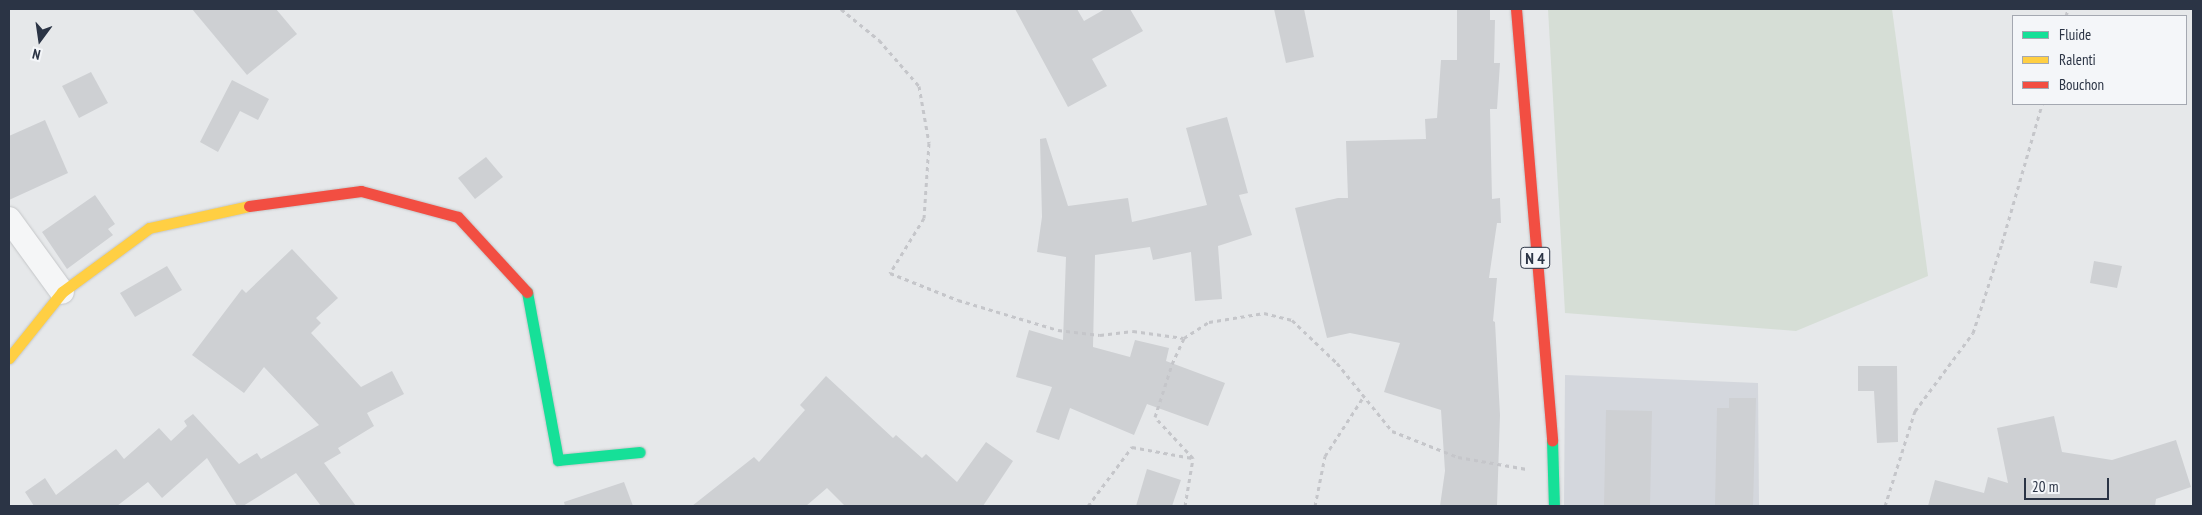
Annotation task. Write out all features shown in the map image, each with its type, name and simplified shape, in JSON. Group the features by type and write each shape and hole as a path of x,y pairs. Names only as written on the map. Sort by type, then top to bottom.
{"street":[{"name":"N 4","path":"1516,9 1518,58 1555,473 1554,506"},
{"path":"9,358 62,292 149,228 253,205 361,191 458,217 527,292 558,460 640,452"},
{"path":"9,220 62,292"}],"path":[{"path":"841,9 879,40 919,86 929,143 924,218 890,273 958,300 1058,330 1100,335 1133,331 1184,338"},
{"path":"1884,506 1915,411 1973,333 2042,105"},
{"path":"1193,458 1155,417 1184,338 1209,322 1264,313 1292,320 1337,363 1392,431 1458,457 1555,473"},
{"path":"1315,506 1325,456 1364,396"},
{"path":"1088,506 1132,447 1193,458"},
{"path":"1185,506 1193,458"}],"shaded area":[{"path":"1548,9 1892,9 1928,276 1796,331 1565,313"},
{"path":"1565,375 1758,383 1759,506 1564,506"}],"building":[{"path":"192,9 276,9 297,34 247,75"},
{"path":"1015,9 1077,9 1084,21 1105,9 1130,9 1143,31 1092,59 1107,86 1068,107"},
{"path":"1274,9 1304,9 1314,57 1286,63"},
{"path":"1457,9 1490,9 1490,20 1495,20 1494,63 1500,63 1497,109 1490,109 1492,199 1500,198 1501,223 1497,223 1489,278 1497,278 1493,321 1495,322 1500,415 1497,506 1440,506 1445,471 1441,410 1384,392 1400,343 1350,333 1327,338 1295,208 1338,198 1348,198 1346,141 1426,139 1425,119 1437,118 1441,60 1457,60"},
{"path":"91,72 108,103 79,118 62,86"},
{"path":"232,80 269,99 258,120 240,111 218,152 200,142"},
{"path":"1227,117 1248,193 1239,195 1252,235 1218,246 1222,299 1195,301 1191,252 1153,260 1150,247 1095,255 1093,347 1130,357 1135,340 1169,348 1166,361 1225,383 1208,426 1147,404 1134,435 1070,408 1059,440 1036,432 1052,387 1016,377 1029,330 1063,340 1066,257 1037,252 1042,217 1040,139 1046,138 1068,206 1128,198 1132,222 1207,205 1186,128"},
{"path":"45,120 68,173 9,200 9,136"},
{"path":"486,157 503,177 475,199 458,178"},
{"path":"95,195 115,224 108,229 113,235 67,269 42,232"},
{"path":"292,249 338,298 316,318 321,323 311,333 361,387 392,371 404,394 367,413 374,426 338,448 341,453 324,463 356,506 321,506 296,473 243,506 237,506 207,458 162,498 148,482 117,506 34,506 25,492 45,478 56,495 116,449 124,459 159,428 171,441 187,426 184,421 193,414 239,464 257,453 261,459 319,425 264,367 244,393 192,355 242,289 246,293"},
{"path":"2094,261 2122,266 2117,288 2090,283"},
{"path":"167,266 182,290 135,317 120,293"},
{"path":"1858,366 1897,366 1898,442 1877,443 1874,391 1858,391"},
{"path":"826,376 893,438 896,435 922,458 926,454 957,482 986,442 1013,461 983,506 845,506 827,488 806,506 692,506 754,457 759,462 805,410 800,405"},
{"path":"1729,398 1756,398 1753,506 1715,506 1717,408 1729,408"},
{"path":"1606,410 1652,411 1650,506 1604,506"},
{"path":"2054,416 2062,452 2112,460 2176,440 2191,487 2156,499 2155,506 1928,506 1935,480 1984,493 1988,477 2008,483 1997,428"},
{"path":"1147,469 1181,480 1172,506 1136,506"},
{"path":"624,482 633,506 565,506 564,502"}],"traffic: fast":[{"path":"527,292 558,460 640,452"},
{"path":"1552,440 1554,506"}],"traffic: slow":[{"path":"9,358 62,292 149,228 249,206"}],"traffic: jam":[{"path":"1516,9 1552,440"},
{"path":"249,206 361,191 458,217 527,292"}]}
